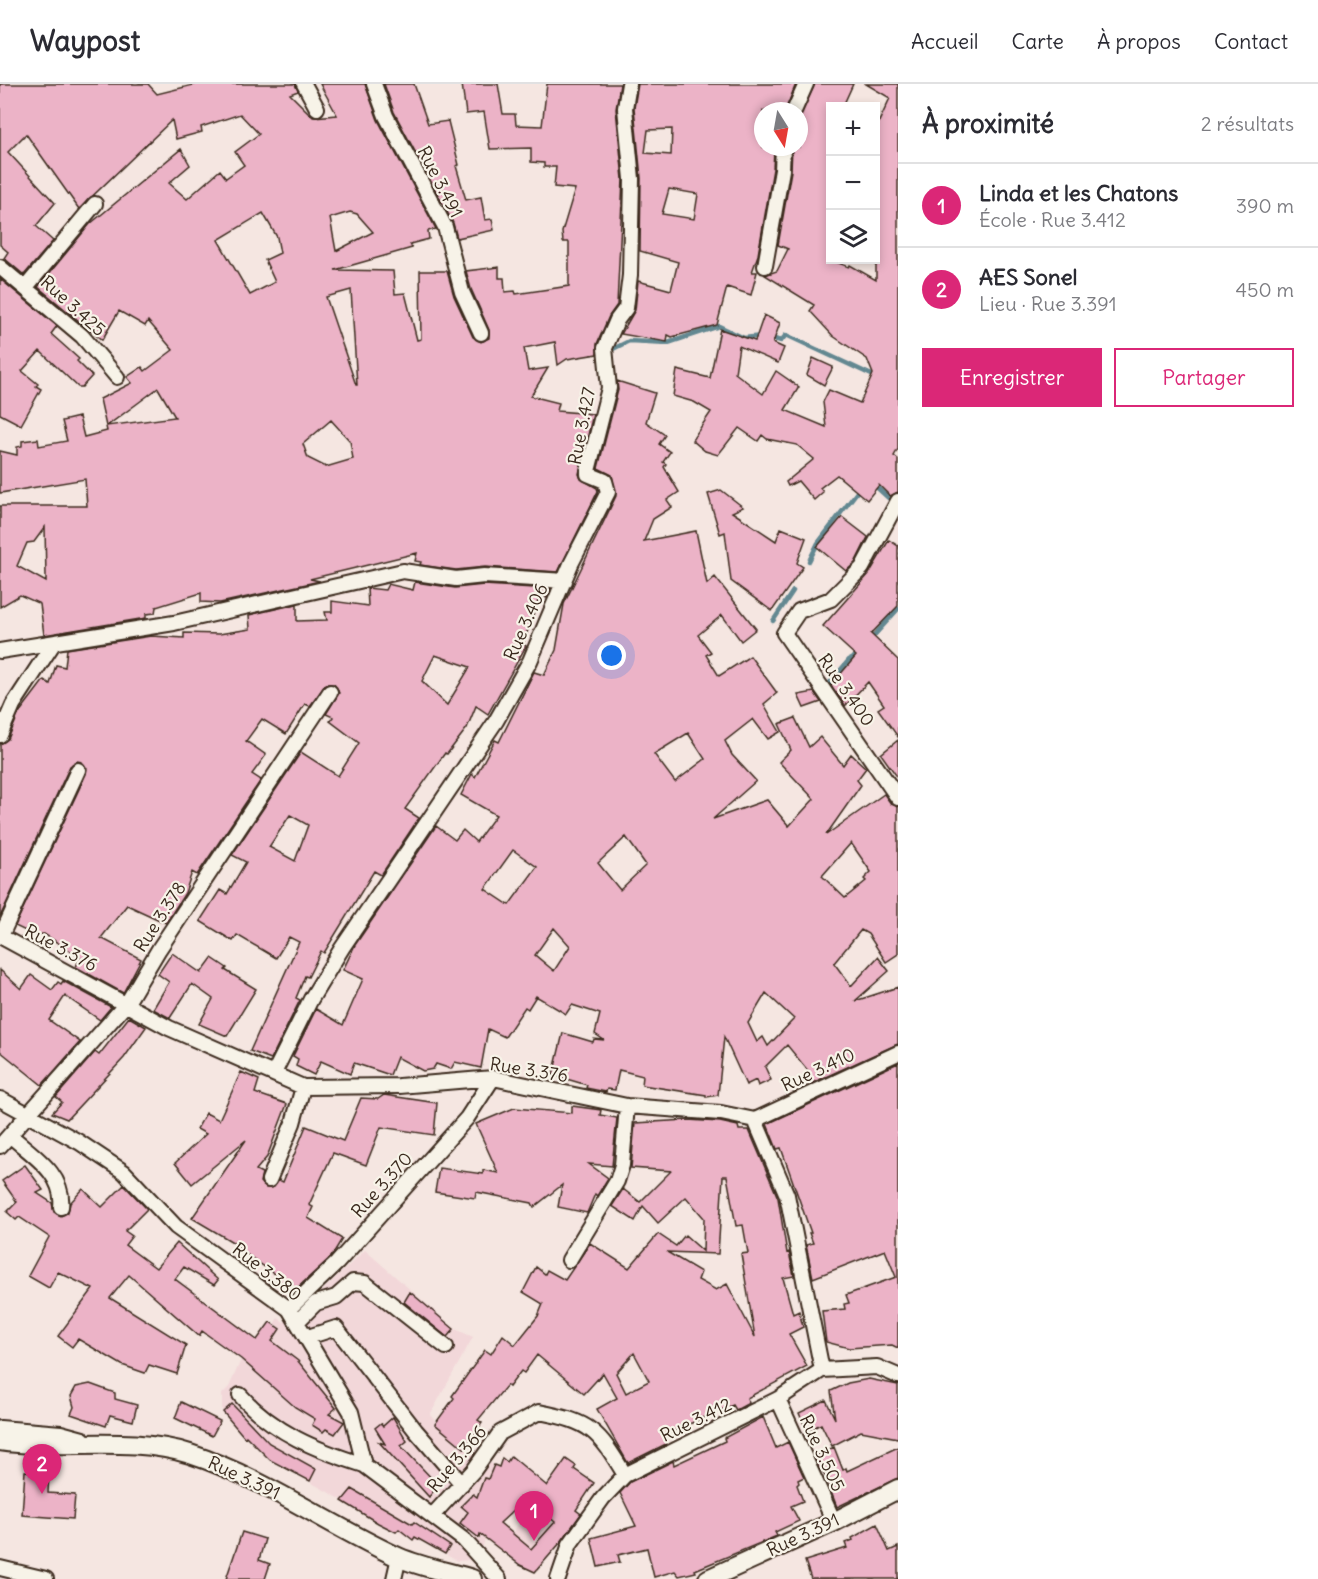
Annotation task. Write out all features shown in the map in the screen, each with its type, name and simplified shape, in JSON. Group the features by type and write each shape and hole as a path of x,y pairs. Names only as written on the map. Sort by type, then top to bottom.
{"main road":[{"name":"Rue 3.391","path":"0,1441 25,1445 152,1447 187,1453 220,1464 399,1557 472,1579"},
{"name":"Rue 3.391","path":"708,1579 834,1522 898,1489"}],"street":[{"path":"304,84 317,108"},
{"name":"Rue 3.491","path":"374,84 386,116 445,227 462,292 481,333"},
{"name":"Rue 3.427","path":"565,581 608,492 605,482 588,474 588,471 609,388 605,348 617,320 626,308 630,275 632,179 626,108 629,84"},
{"path":"798,102 806,84"},
{"path":"765,266 783,156"},
{"path":"26,287 95,204"},
{"name":"Rue 3.425","path":"0,267 93,347 117,377"},
{"name":"Rue 3.400","path":"898,501 862,568 831,599 799,611 784,633 898,798"},
{"name":"Rue 3.406","path":"0,651 174,623 403,571 456,579 484,576 565,581 530,661 496,721 342,948 311,999 274,1073"},
{"path":"0,735 14,705 53,644"},
{"name":"Rue 3.378","path":"0,1146 30,1115 127,1003 159,950 330,692"},
{"path":"1,936 78,770"},
{"name":"Rue 3.376","path":"1,936 169,1028 303,1087 399,1086 493,1078 627,1106 721,1113 755,1120"},
{"name":"Rue 3.410","path":"755,1120 898,1053"},
{"name":"Rue 3.370","path":"289,1309 337,1263 467,1118 493,1078"},
{"path":"269,1180 293,1123 303,1087"},
{"name":"Rue 3.380","path":"0,1099 79,1142 123,1172 176,1227 289,1309 308,1337 351,1412 364,1464"},
{"path":"569,1260 616,1181 622,1165 627,1106"},
{"path":"755,1120 787,1195 822,1370 877,1367 898,1376"},
{"path":"10,1136 46,1166 56,1179 62,1198 61,1207"},
{"path":"298,1321 316,1303 336,1297 353,1282 365,1283 446,1347"},
{"path":"308,1337 336,1328 416,1431 462,1484"},
{"name":"Rue 3.412","path":"558,1579 570,1544 603,1498 625,1475 778,1400 822,1370"},
{"path":"240,1395 259,1416 286,1434 329,1454 364,1464 464,1540 499,1579"},
{"name":"Rue 3.505","path":"778,1400 834,1522"},
{"name":"Rue 3.366","path":"432,1516 462,1484 500,1434 539,1412 574,1419 603,1439 625,1475"},
{"path":"0,1428 61,1434 109,1446"},
{"path":"394,1579 399,1557"},
{"path":"0,1568 46,1579"}],"shaded area":[{"path":"365,1250 455,1329 473,1337 430,1415 443,1430 494,1465 488,1479 484,1478 477,1497 472,1494 462,1506 468,1512 461,1523 478,1538 480,1534 485,1538 483,1546 471,1560 457,1561 424,1542 413,1540 303,1478 300,1471 267,1457 222,1413 222,1394 229,1387 241,1360 270,1322 274,1324 278,1318 284,1322 299,1313"},
{"path":"534,1504 568,1534 535,1572 520,1565 500,1549"}],"building":[{"path":"0,84 148,84 157,94 197,84 295,84 298,91 290,94 313,117 337,115 320,84 365,84 378,120 436,229 428,231 429,239 410,244 412,248 335,270 393,271 395,294 405,293 417,340 421,339 420,271 447,271 454,296 473,337 481,342 489,338 489,330 471,289 466,271 499,267 499,278 504,278 505,292 515,291 516,294 569,286 569,242 563,242 562,232 575,189 554,187 556,167 544,167 544,163 531,162 531,148 490,149 484,112 466,114 462,84 498,84 503,114 515,114 516,125 542,126 547,84 620,84 616,109 623,179 617,305 609,316 597,344 597,354 567,359 558,365 555,342 524,348 528,371 548,368 531,396 559,403 557,411 593,414 579,474 581,479 597,488 598,491 558,572 485,567 456,570 420,565 421,562 415,561 417,553 310,579 320,581 220,603 201,602 201,593 156,607 155,613 146,614 146,618 44,635 40,604 20,595 0,607 0,506 87,506 85,479 0,493 0,451 17,455 17,447 22,446 22,441 38,439 39,446 67,441 62,421 79,417 84,437 107,431 100,399 132,383 127,377 142,367 145,371 173,350 148,321 145,326 119,311 102,340 38,287 90,224 181,149 190,165 169,183 187,199 220,170 226,178 244,165 235,152 259,134 240,114 201,127 202,132 176,139 172,120 79,209 26,134 8,152 55,203 36,226 53,241 24,275 4,258 8,252 0,245","holes":["350,212 357,214 373,232 336,251 330,218","263,213 277,237 280,253 265,260 275,282 250,295 218,240","351,290 357,385 326,297","158,388 175,417 107,426","331,420 350,441 353,459 326,467 308,458 303,444","45,527 46,582 17,566 27,543 34,542"]},
{"path":"384,84 414,84 428,124 448,121 459,165 456,166 466,200 481,197 485,220 492,219 494,230 457,238 453,223 394,112"},
{"path":"638,84 796,84 789,102 754,102 754,156 774,156 758,255 752,272 757,272 751,295 727,287 717,325 672,337 668,335 667,342 621,334 635,310 638,281 671,290 678,262 640,251 641,178 634,108","holes":["672,129 671,155 645,153 648,130","669,189 698,194 694,219 662,214"]},
{"path":"815,84 853,84 845,102 826,102 826,264 841,264 849,267 850,265 876,280 876,264 880,264 880,119 890,98 866,84 898,84 898,449 894,456 898,459 898,492 890,496 879,485 867,500 837,475 820,488 823,492 814,500 798,481 788,486 786,482 814,459 797,445 767,439 762,435 758,441 739,428 718,455 705,451 692,440 711,412 694,402 673,396 677,370 710,378 720,329 755,341 764,315 780,323 773,343 784,348 778,363 739,346 735,373 763,394 776,371 799,387 785,410 826,427 823,402 829,390 860,403 873,374 867,359 833,336 810,311 814,305 765,275 777,271 788,249 778,245 792,156 808,156 807,102"},
{"path":"0,279 57,326 51,334 79,359 77,361 92,376 82,387 78,387 40,351 22,371 41,389 21,425 0,414"},
{"path":"813,358 833,367 824,385 807,375"},
{"path":"617,381 655,393 646,422 665,435 659,444 670,452 663,462 666,464 664,467 679,492 667,500 672,507 653,519 644,541 696,531 707,584 715,577 756,629 741,641 722,615 698,635 711,652 706,655 719,676 750,656 777,693 764,704 780,732 768,739 753,719 725,741 732,755 756,781 713,819 767,800 789,826 814,799 779,762 791,750 779,724 795,718 809,747 820,737 843,765 851,754 866,768 857,780 861,785 826,835 884,794 891,804 898,807 898,954 886,962 868,934 861,930 834,963 851,986 878,957 889,971 855,1001 898,987 898,1044 808,1085 802,1079 810,1073 787,1045 765,1067 771,1080 758,1086 756,1080 746,1085 724,1037 718,1095 706,1097 706,1095 642,1085 643,1076 619,1070 615,1090 607,1089 606,1092 586,1088 587,1085 553,1075 563,1033 593,1042 594,1039 604,1040 595,1034 600,1014 572,1005 566,1014 536,996 528,1009 525,1007 505,1037 488,1029 481,1068 455,1062 451,1069 436,1064 433,1069 423,1071 397,1057 390,1075 354,1063 350,1074 321,1061 314,1075 296,1066 298,1059 293,1056 316,1009 343,1025 363,979 343,970 355,945 436,826 455,840 463,830 476,842 496,815 461,795 472,774 475,777 495,740 499,742 534,672 544,675 556,650 564,604 616,496 612,475 598,468 618,390","holes":["688,733 705,759 675,782 654,754","626,837 646,865 620,890 598,863","851,843 871,872 864,879 866,881 845,898 822,876","513,850 537,867 509,905 485,889","554,928 570,946 554,971 535,955","766,993 794,1019 768,1046 763,1037 757,1042 748,1023"]},
{"path":"721,490 743,507 732,512 776,541 781,528 806,538 797,563 803,567 772,611 731,581 725,532 720,534 708,494"},
{"path":"842,517 868,537 855,563 846,571 817,547"},
{"path":"889,540 898,546 898,606 871,634 898,660 898,737 878,709 884,705 868,682 845,706 831,685 856,656 823,626 869,574"},
{"path":"415,582 455,588 484,585 551,589 547,598 540,595 523,644 526,646 488,714 476,706 467,728 447,754 445,753 405,809 419,818 381,875 374,871 324,953 321,951 308,977 305,976 296,998 300,1000 271,1059 250,1051 299,942 289,937 276,958 237,935 233,941 200,921 220,890 227,894 246,862 232,855 301,752 338,776 359,743 330,721 333,717 326,714 339,693 334,684 326,684 310,706 305,704 286,734 262,719 246,741 266,755 252,774 261,780 197,875 192,872 185,893 166,923 127,905 101,938 141,959 123,993 76,967 80,957 44,934 34,935 15,926 86,774 87,769 82,762 77,761 70,766 0,917 0,744 8,739 19,713 44,680 50,684 56,665 65,667 67,649 151,636 184,638 184,633 219,634 250,629 249,615 297,604 297,621 327,620 325,612 332,612 332,601 368,606 367,588 385,590 388,584 413,590","holes":["435,655 470,667 447,705 422,681","290,815 308,825 295,861 269,847"]},
{"path":"814,692 821,702 804,708 798,695"},
{"path":"898,740 898,778 881,754"},
{"path":"172,953 201,973 212,958 227,968 225,970 256,989 227,1036 199,1024 213,999 192,984 170,1018 153,1009 169,982 158,974"},
{"path":"0,970 21,989 31,975 52,990 58,982 61,984 63,981 111,1007 100,1020 65,996 49,1020 80,1042 42,1085 0,1051"},
{"path":"129,1017 146,1027 124,1058 67,1119 52,1113 62,1102 56,1097 95,1052 99,1055"},
{"path":"898,1063 898,1348 892,1345 849,1348 826,1342 822,1311 845,1309 844,1304 849,1303 846,1295 896,1277 885,1250 813,1278 806,1245 813,1243 809,1233 811,1233 781,1148 777,1149 767,1124"},
{"path":"241,1072 259,1080 255,1093 287,1104 267,1157 256,1170 262,1173 260,1182 266,1188 274,1187 279,1180 283,1182 306,1126 343,1141 361,1098 378,1099 384,1095 437,1103 434,1135 381,1127 366,1165 333,1153 309,1205 313,1207 308,1218 342,1239 331,1257 295,1290 277,1280 279,1277 239,1249 241,1247 192,1218 246,1140 192,1184 175,1163 206,1134 197,1129 206,1113 219,1120"},
{"path":"572,1106 601,1110 600,1115 617,1118 612,1166 589,1164 608,1178 597,1196 595,1194 587,1213 558,1207 562,1185 534,1207 532,1203 476,1192 475,1198 435,1192 439,1168 483,1174 483,1170 498,1173 476,1124 514,1108 572,1113"},
{"path":"688,1120 720,1122 738,1126 739,1130 749,1130 778,1198 787,1253 789,1252 794,1276 783,1278 793,1314 799,1311 803,1327 789,1334 807,1366 747,1398 749,1403 736,1410 733,1405 664,1435 666,1444 628,1463 597,1409 617,1398 603,1373 584,1394 537,1355 524,1373 521,1371 509,1387 507,1385 478,1420 482,1423 465,1449 435,1424 485,1350 491,1354 503,1335 515,1345 538,1316 543,1304 523,1292 536,1267 545,1274 547,1270 565,1280 590,1243 629,1268 658,1234 676,1246 685,1235 703,1251 704,1218 686,1197 658,1223 643,1206 635,1221 612,1206 623,1189 640,1202 671,1171 631,1168 635,1123","holes":["723,1176 727,1176 736,1226 743,1225 748,1253 741,1254 755,1337 727,1284 716,1290 698,1280 701,1272 667,1252 718,1254","634,1353 649,1381 626,1393 616,1373"]},
{"path":"25,1165 43,1190 37,1193 52,1203 54,1212 61,1216 68,1212 70,1203 83,1189 102,1207 124,1185 147,1209 125,1231 132,1236 125,1245 156,1268 177,1243 218,1280 214,1285 184,1267 175,1279 257,1340 270,1322 280,1329 272,1341 298,1361 336,1408 329,1414 344,1422 335,1434 326,1429 323,1432 312,1425 315,1419 295,1407 241,1359 202,1331 199,1336 129,1275 110,1298 186,1345 177,1374 149,1365 145,1373 122,1365 78,1339 72,1347 58,1336 93,1289 58,1272 49,1288 28,1276 49,1237 19,1217 16,1220 7,1212 17,1202 2,1181"},
{"path":"410,1292 454,1329 447,1337 404,1302"},
{"path":"869,1379 898,1385 898,1438 861,1431 832,1446 821,1424 807,1431 799,1413 826,1400 835,1419 831,1391 848,1383"},
{"path":"90,1384 115,1393 115,1399 137,1405 133,1421 110,1415 106,1426 71,1414 74,1407 71,1396 76,1387"},
{"path":"181,1402 220,1421 212,1436 175,1418"},
{"path":"232,1404 269,1443 316,1469 310,1481 270,1460 246,1436 245,1438 223,1412"},
{"path":"393,1417 407,1441 401,1446 438,1485 429,1497 379,1442 385,1444 375,1428 381,1423 383,1426"},
{"path":"763,1417 776,1448 788,1442 804,1477 798,1480 797,1485 803,1501 791,1506 799,1521 775,1532 777,1536 695,1570 696,1572 679,1576 675,1571 654,1577 647,1548 618,1555 620,1562 598,1567 591,1538 636,1526 620,1493 630,1482 673,1461 674,1465 725,1441 724,1438"},
{"path":"834,1447 843,1470 846,1468 847,1471 898,1447 898,1478 837,1507 822,1469 820,1470 814,1457"},
{"path":"511,1456 547,1486 566,1459 576,1466 574,1469 594,1483 576,1510 581,1514 535,1572 520,1565 480,1534 479,1538 460,1523 468,1512 461,1506 473,1494 477,1497 484,1478 488,1479 494,1465 499,1467 502,1458 507,1462","holes":["527,1498 555,1522 531,1549 500,1523"]},
{"path":"25,1471 49,1472 48,1493 75,1495 73,1519 22,1515"},
{"path":"352,1489 412,1524 414,1522 450,1546 445,1554 415,1537 413,1540 399,1529 396,1532 378,1523 342,1501"},
{"path":"877,1524 889,1551 898,1547 898,1579 811,1579 805,1561 847,1548 845,1543"},
{"path":"242,1532 265,1539 259,1560 270,1564 265,1579 226,1579"}],"waterway":[{"path":"609,351 629,341 668,343 719,326 744,338 762,336"},
{"path":"771,338 781,341 786,335 878,378"},
{"path":"873,484 895,504"},
{"path":"809,561 818,543 860,488"},
{"path":"773,621 793,591"},
{"path":"870,640 898,609"},
{"path":"828,685 849,660 860,654"}],"place":[{"name":"AES Sonel","path":"42,1494"},
{"name":"Linda et les Chatons","path":"534,1541"}]}
